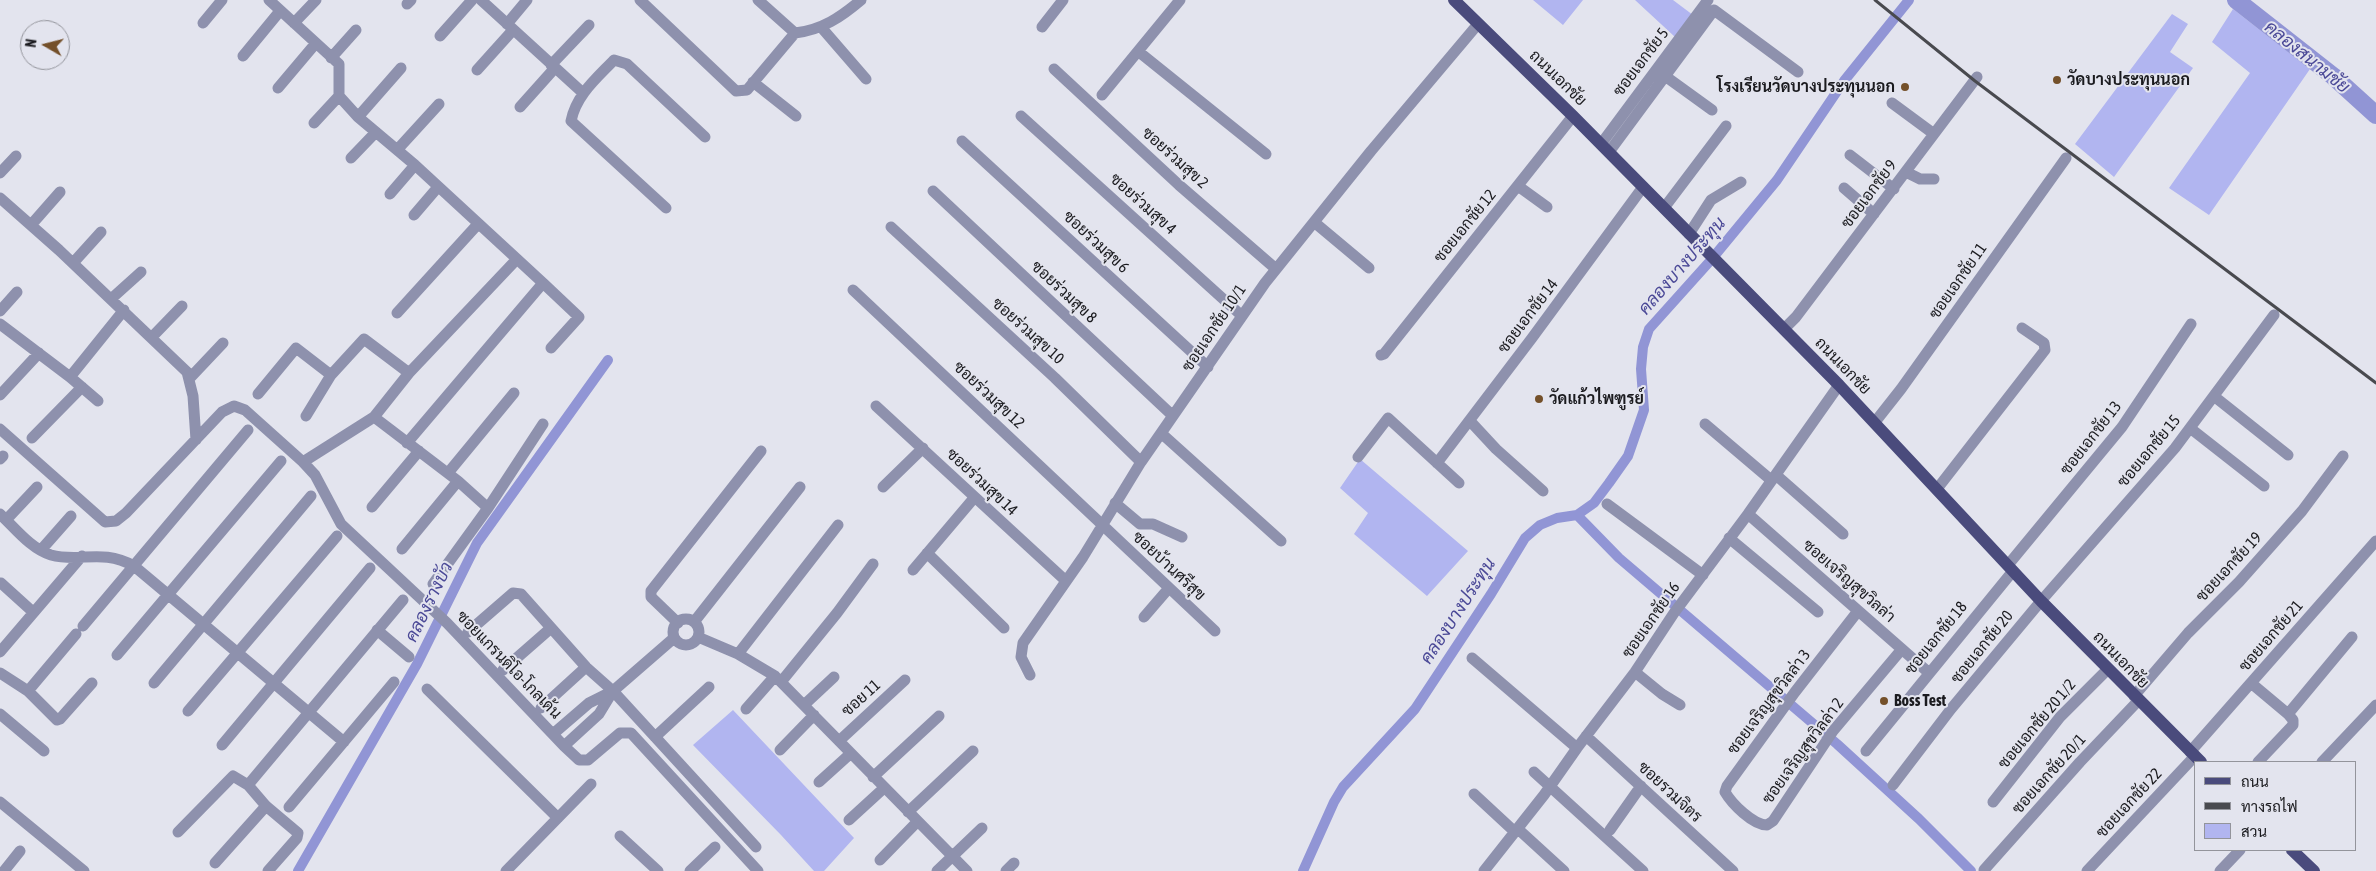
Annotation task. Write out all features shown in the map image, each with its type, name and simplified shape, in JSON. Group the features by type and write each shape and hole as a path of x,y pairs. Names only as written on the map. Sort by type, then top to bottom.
{"main road":[{"name":"ถนนเอกชัย","path":"1454,0 1573,116 1699,246 1839,385 2107,670 2195,757"},
{"path":"2293,851 2314,871"}],"street":[{"path":"203,23 222,0"},
{"path":"269,0 338,64 340,96 358,117 415,165 579,317 551,348"},
{"path":"294,23 316,0"},
{"path":"440,36 472,0"},
{"path":"481,0 552,67 583,93"},
{"path":"477,70 510,27 527,0"},
{"path":"640,0 736,91 742,92 747,90 795,33 821,27 838,19 854,2"},
{"path":"758,0 795,33"},
{"path":"1042,26 1063,0"},
{"path":"1102,94 1139,52 1180,0"},
{"path":"1605,148 1665,76 1711,5 1798,72"},
{"name":"ซอยเอกชัย 5","path":"1605,148 1711,5"},
{"path":"243,56 280,11"},
{"name":"ซอยเอกชัย 10/1","path":"1030,675 1021,657 1023,644 1066,581 1141,462 1276,269 1478,24"},
{"path":"520,107 552,67 589,26"},
{"path":"821,27 866,78"},
{"path":"331,58 356,30"},
{"path":"278,88 316,43"},
{"path":"1139,52 1266,154"},
{"path":"666,208 571,120 583,93 614,60 627,64 705,137"},
{"path":"358,117 401,68"},
{"name":"ซอยร่วมสุข 2","path":"1054,69 1179,185 1276,269"},
{"path":"1665,76 1712,110"},
{"name":"ซอยเอกชัย 9","path":"1784,329 1894,189 1977,77"},
{"path":"753,82 796,116"},
{"path":"314,124 340,96"},
{"path":"1892,103 1934,134"},
{"path":"397,150 439,104"},
{"name":"ซอยร่วมสุข 4","path":"1021,116 1242,316"},
{"name":"ซอยเอกชัย 12","path":"1381,354 1384,354 1573,116"},
{"path":"1664,208 1726,126"},
{"path":"351,158 376,132"},
{"name":"ซอยร่วมสุข 6","path":"962,141 1208,367"},
{"path":"1850,155 1894,189"},
{"path":"0,173 16,156"},
{"name":"ซอยเอกชัย 11","path":"1875,422 1906,382 2066,158"},
{"path":"390,194 415,165"},
{"path":"1906,172 1920,179 1934,179"},
{"path":"1689,234 1711,200 1741,182"},
{"path":"1518,186 1547,207"},
{"path":"414,215 438,187"},
{"name":"ซอยเอกชัย 14","path":"1437,463 1643,187"},
{"path":"1844,188 1874,214"},
{"name":"ซอยร่วมสุข 8","path":"933,191 1173,416"},
{"path":"31,225 60,192"},
{"path":"0,198 124,310 187,372 193,396 196,440"},
{"path":"1314,222 1369,268"},
{"path":"398,313 478,224"},
{"name":"ซอยร่วมสุข 10","path":"891,227 1055,378 1141,462"},
{"path":"73,263 101,232"},
{"path":"303,462 374,416 409,373 517,259"},
{"path":"111,299 141,272"},
{"path":"407,443 543,283"},
{"name":"ซอยร่วมสุข 12","path":"854,290 1101,525"},
{"path":"0,311 17,292"},
{"path":"152,337 182,306"},
{"path":"70,377 124,310"},
{"name":"ซอยเอกชัย 15","path":"2041,601 2190,428 2215,397 2274,315"},
{"path":"0,324 82,386 98,401"},
{"name":"ซอยเอกชัย 13","path":"2010,568 2122,428 2191,324"},
{"path":"1937,489 2045,350 2044,343 2022,328"},
{"path":"306,416 331,375 364,339 409,373"},
{"path":"189,379 223,343"},
{"path":"258,394 296,348 331,375"},
{"path":"0,395 39,353"},
{"name":"ซอยเอกชัย 16","path":"1484,871 1550,787 1839,385"},
{"path":"32,438 82,386"},
{"path":"448,473 514,393"},
{"path":"2215,397 2288,456"},
{"name":"ซอยแกรนดิโอ-โกลเด้น","path":"0,429 105,522 116,521 126,513 222,412 234,406 245,410 315,475 341,524 447,622 579,760 588,760 620,733 631,733 758,871"},
{"name":"ซอยร่วมสุข 14","path":"876,406 1066,581"},
{"path":"374,416 458,481 488,508"},
{"path":"1358,457 1388,418 1459,483"},
{"path":"1470,420 1496,449 1542,490"},
{"path":"433,584 488,508 544,424"},
{"path":"1705,424 1843,534"},
{"path":"2190,428 2264,486"},
{"path":"28,692 248,430"},
{"path":"1162,433 1281,542"},
{"path":"883,487 923,448"},
{"path":"372,507 419,451"},
{"path":"678,623 651,597 651,591 761,451"},
{"name":"ซอยเอกชัย 19","path":"2136,699 2188,633 2239,582 2302,511 2343,456"},
{"path":"117,655 281,461"},
{"path":"402,549 458,481"},
{"path":"37,487 3,517 41,550 52,555 113,557 134,566 344,742"},
{"path":"694,622 800,487"},
{"path":"154,683 311,496"},
{"path":"913,570 974,498"},
{"path":"1115,503 1140,524 1153,524 1182,537"},
{"path":"1608,504 1703,575"},
{"name":"ซอยเจริญสุขวิลล่า","path":"1748,514 1928,672"},
{"path":"41,550 71,516"},
{"path":"738,654 838,525"},
{"name":"ซอยบ้านศรีสุข","path":"1101,525 1215,631"},
{"path":"188,711 239,654 337,536"},
{"path":"1729,538 1818,612"},
{"name":"ซอยเอกชัย 21","path":"2195,757 2251,683 2376,541"},
{"path":"927,553 1004,628"},
{"path":"1,647 82,556"},
{"path":"746,709 778,679 837,613 873,564"},
{"path":"222,745 370,568"},
{"name":"ซอยเอกชัย 18","path":"1866,751 2010,568"},
{"path":"1,583 33,612"},
{"path":"1144,617 1169,588"},
{"path":"468,632 517,592 521,594 586,667 613,691 756,847"},
{"path":"248,785 403,600"},
{"name":"ซอยเอกชัย 20","path":"1893,785 1951,709 2041,601"},
{"name":"ซอยเจริญสุขวิลล่า 3","path":"1744,812 1728,798 1725,792 1727,786 1795,692 1858,611"},
{"path":"684,619 694,622 698,627 698,638 694,643 686,646 678,643 674,638 674,627 678,623 684,619"},
{"path":"503,670 551,628"},
{"path":"377,630 409,657"},
{"path":"2288,714 2352,637"},
{"path":"553,734 589,703 613,691 674,638"},
{"path":"698,638 738,654 778,679 916,822 967,871"},
{"name":"ซอยเจริญสุขวิลล่า 2","path":"1744,812 1759,825 1767,825 1773,821 1833,731 1902,649"},
{"path":"1472,658 1577,748"},
{"path":"541,708 586,667"},
{"name":"ซอยเอกชัย 20 1/2","path":"1993,802 2060,717 2107,670"},
{"path":"1634,672 1662,694 1680,705"},
{"path":"0,673 28,692 59,720 92,683"},
{"path":"804,705 834,677"},
{"name":"ซอย 11","path":"839,741 906,680"},
{"path":"289,808 394,682"},
{"path":"2251,683 2293,720 2292,725 2259,761"},
{"path":"655,737 709,687"},
{"path":"427,689 558,818"},
{"path":"564,746 599,714 613,691"},
{"name":"ซอยเอกชัย 20/1","path":"1984,870 2136,699"},
{"path":"2323,761 2376,704"},
{"path":"0,714 44,751"},
{"path":"780,750 814,715"},
{"path":"873,777 939,716"},
{"name":"ซอยรวมจิตร","path":"1586,736 1733,871"},
{"path":"908,812 973,750"},
{"path":"819,782 850,754"},
{"name":"ซอยเอกชัย 22","path":"2087,871 2195,757"},
{"path":"1534,772 1643,871"},
{"path":"178,832 232,776 248,785 266,806 298,836 268,871"},
{"path":"506,871 592,784"},
{"path":"1610,830 1640,786"},
{"path":"849,820 884,788"},
{"path":"1474,794 1564,871"},
{"path":"0,802 84,871"},
{"path":"215,863 266,806"},
{"path":"880,860 916,822"},
{"path":"937,871 982,828"},
{"path":"620,836 658,871"},
{"path":"690,871 715,847"},
{"path":"4,871 20,851"},
{"path":"2220,871 2239,851"},
{"path":"1006,871 1014,863"}],"green space":[{"path":"1533,0 1583,0 1563,25"},
{"path":"1635,0 1673,0 1693,15 1675,37"},
{"path":"2233,9 2310,69 2209,215 2169,188 2250,73 2212,42"},
{"path":"2172,14 2188,24 2170,52 2193,68 2114,177 2075,144"},
{"path":"1360,459 1468,551 1427,596 1354,534 1368,513 1340,488"},
{"path":"733,710 854,838 824,871 814,871 693,745"}],"waterway":[{"name":"คลองบางประทุน","path":"1303,871 1334,802 1343,787 1415,709 1491,594 1525,538 1540,525 1557,518 1577,515 1594,503 1628,456 1644,410 1641,369 1643,347 1649,329 1711,260 1777,180 1844,81 1909,0"},
{"name":"คลองสนามชัย","path":"2236,0 2333,76 2376,115"},
{"name":"คลองรางบัว","path":"298,871 417,664 477,543 608,360"},
{"path":"1577,515 1619,558 1837,744 1919,819 1971,871"}],"railway":[{"path":"1875,0 1975,81 2376,383"}],"place":[{"name":"วัดบางประทุนนอก","path":"2057,80"},
{"name":"โรงเรียนวัดบางประทุนนอก","path":"1905,87"},
{"name":"วัดแก้วไพฑูรย์","path":"1539,399"},
{"name":"Boss Test","path":"1884,701"}]}
